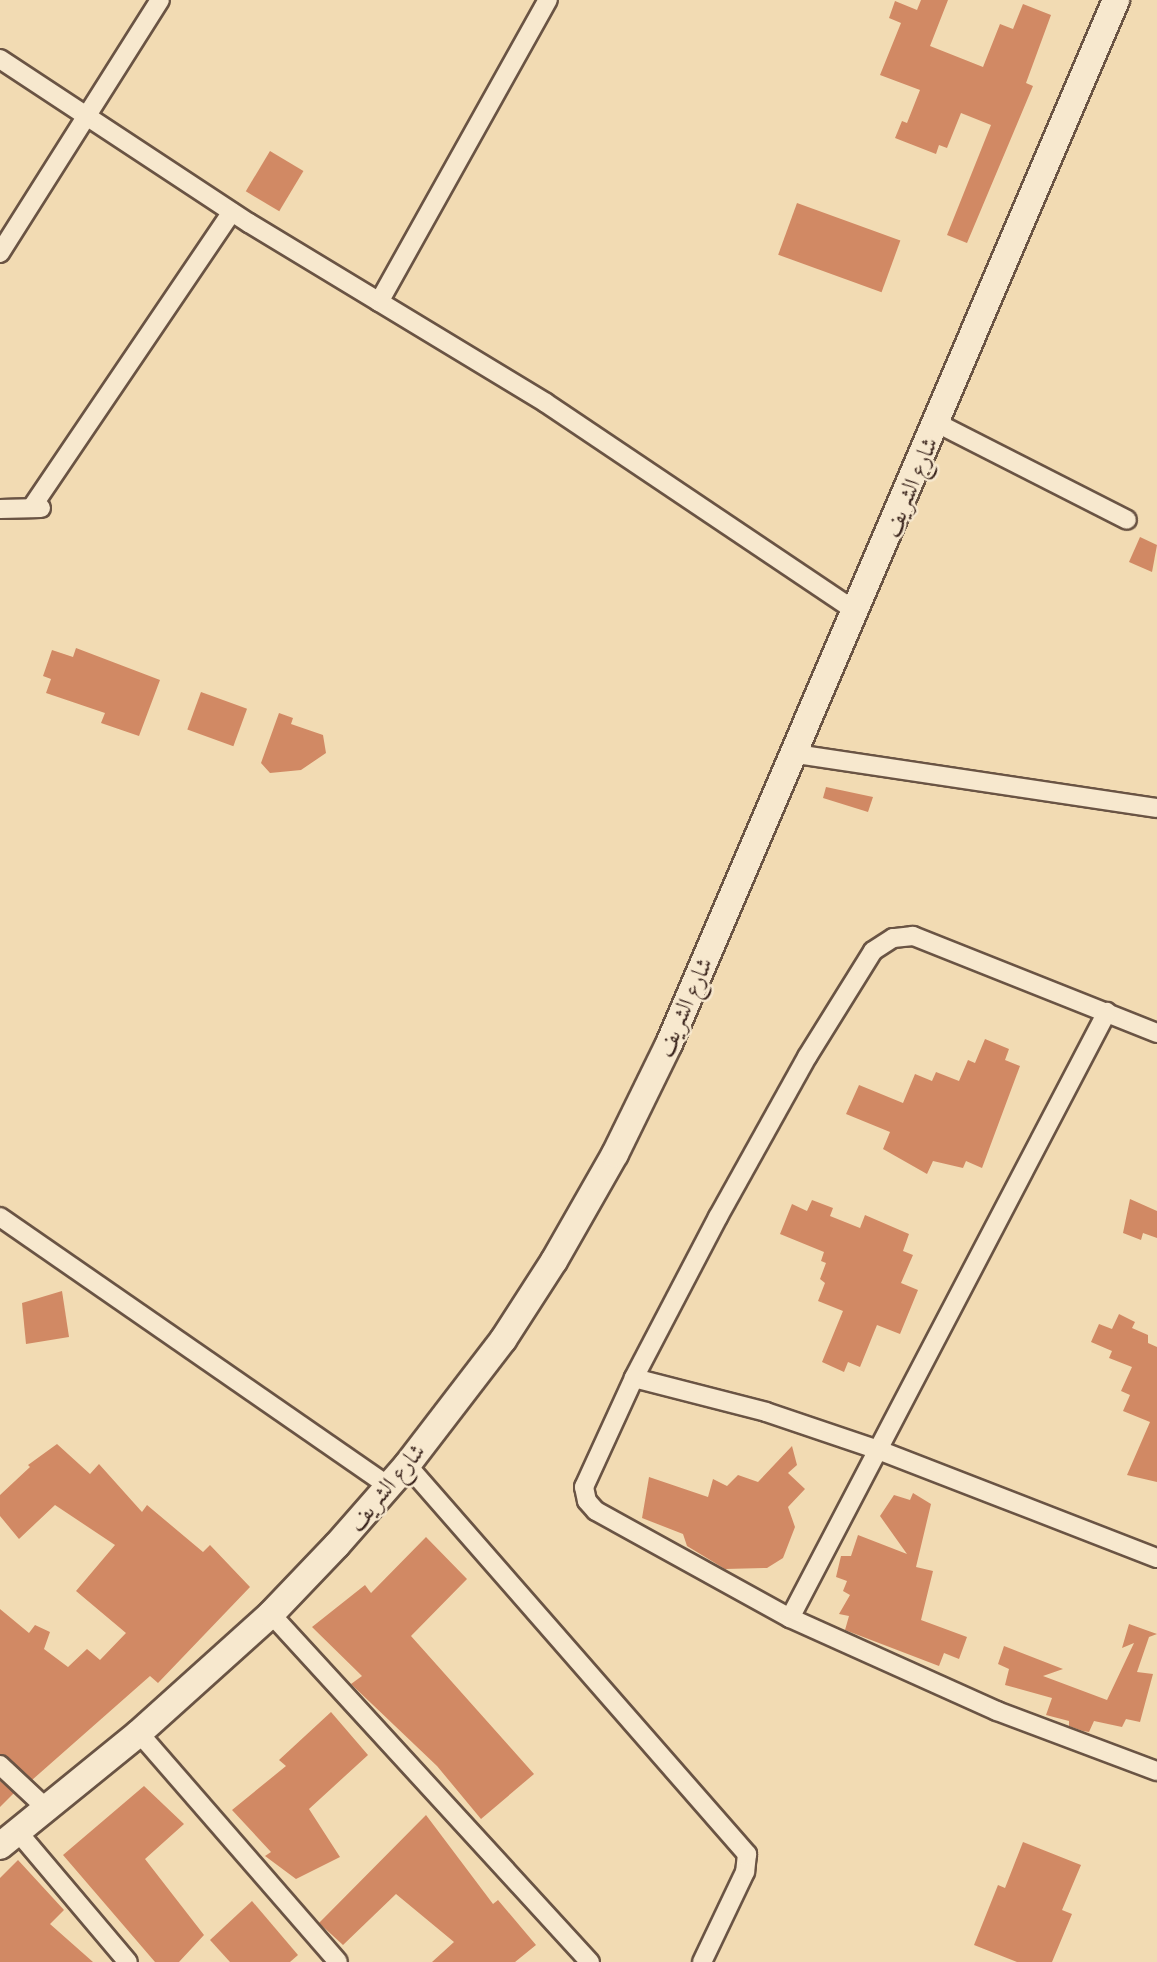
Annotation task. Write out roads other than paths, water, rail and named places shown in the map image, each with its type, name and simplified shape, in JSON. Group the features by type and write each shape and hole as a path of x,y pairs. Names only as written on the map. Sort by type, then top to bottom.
{"main road":[{"name":"شارع الشريف","path":"9,1839 139,1733 271,1614 407,1465 503,1340 615,1154 796,754 1116,0"}],"street":[{"path":"0,253 160,0"},
{"path":"379,302 548,0"},
{"path":"0,59 232,212 547,403 857,612"},
{"path":"0,509 37,508 232,212"},
{"path":"937,423 1127,520"},
{"path":"796,754 1157,808"},
{"path":"1157,1033 913,936 893,938 873,951 807,1057 634,1378 588,1477 587,1501 596,1511 790,1618 997,1711 1157,1771"},
{"path":"790,1618 881,1451 1107,1012"},
{"path":"0,1217 388,1486"},
{"path":"634,1378 765,1412 881,1451 1157,1558"},
{"path":"407,1465 747,1854 745,1872 702,1962"},
{"path":"271,1614 590,1962"},
{"path":"139,1733 338,1962"},
{"path":"0,1765 46,1808"},
{"path":"9,1839 128,1962"}]}
